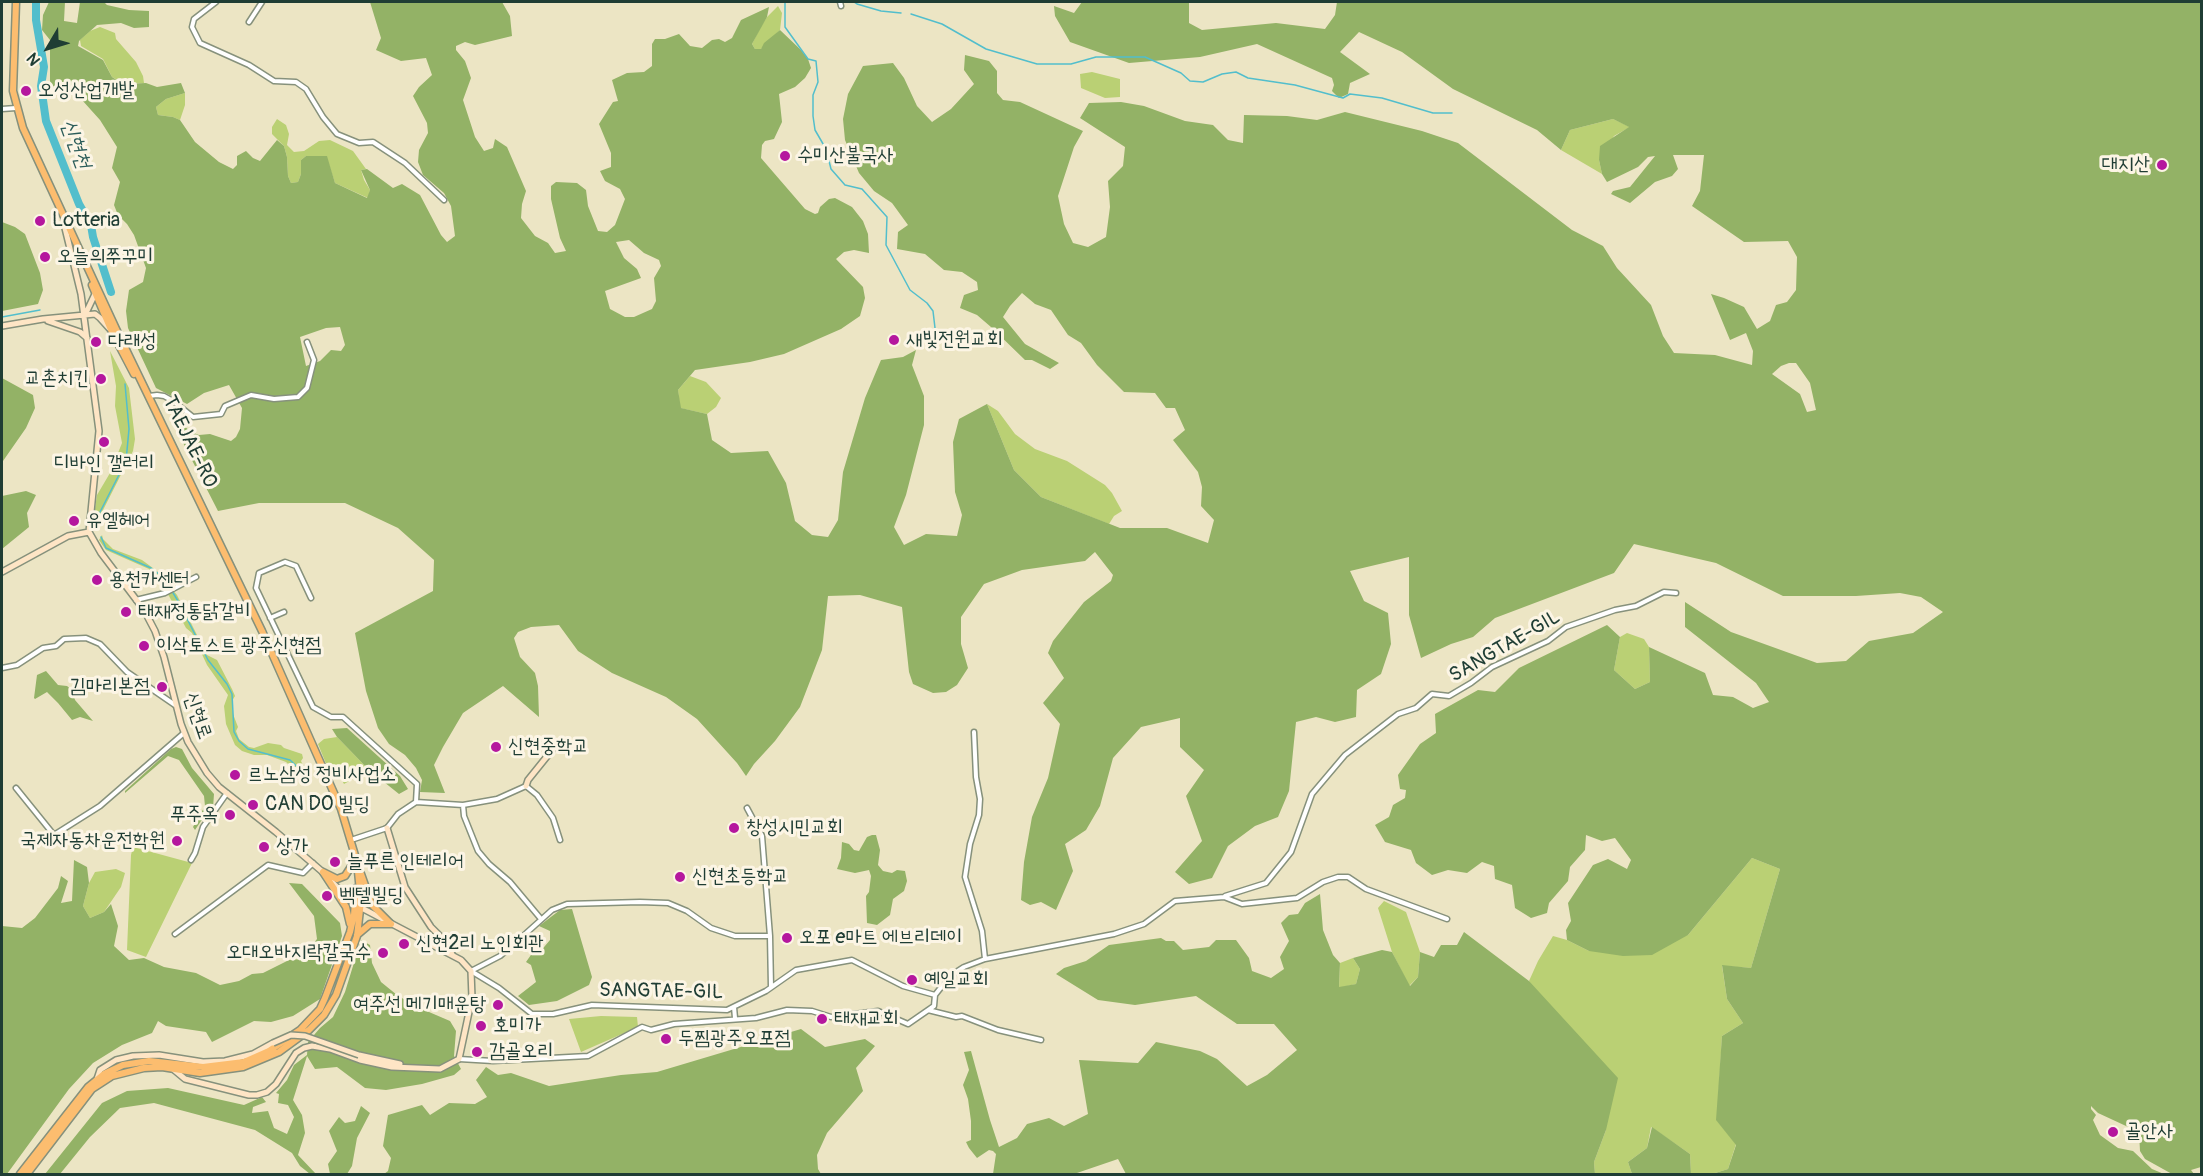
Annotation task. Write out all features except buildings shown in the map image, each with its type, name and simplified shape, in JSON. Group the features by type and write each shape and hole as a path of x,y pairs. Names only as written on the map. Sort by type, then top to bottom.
{"main road":[{"name":"TAEJAE-RO","path":"14,2 11,91 21,128 97,293 262,631 341,809 356,860 358,906"},
{"name":"TAEJAE-RO","path":"14,2 13,91 23,128 97,293 112,332 259,632 342,819 356,860"},
{"path":"2,572 60,540 89,532 99,431 84,316 74,261 64,224"},
{"path":"84,316 97,293"},
{"path":"2,326 95,314 112,332"},
{"path":"44,319 80,332 87,338"},
{"name":"신현로","path":"89,532 155,631 184,733 207,773 227,793 323,872 358,906 453,955 471,971"},
{"path":"526,786 528,780 557,744"},
{"path":"341,809 354,839 356,860 369,898 391,924"},
{"path":"387,828 405,886 431,927 453,955"},
{"path":"323,872 337,879 345,876 356,860"},
{"path":"323,872 346,906 350,932"},
{"path":"20,1174 88,1087 104,1074 123,1065 149,1061 216,1067 244,1062 278,1046 300,1030 320,1009 358,906"},
{"path":"27,1174 92,1089 112,1076 144,1068 200,1073 243,1067 291,1045 309,1030 331,1005 336,995 357,936 358,906"},
{"path":"357,936 370,924 391,924"},
{"path":"424,941 431,927"},
{"path":"173,1069 185,1079 249,1095 267,1092 276,1084 296,1053 312,1046 392,1067 440,1069 459,1059 472,998 471,971"},
{"path":"96,1081 100,1070 116,1060 133,1056 159,1055 203,1062 225,1061 253,1053 291,1035 305,1036 359,1054 416,1068"}],"street":[{"path":"216,2 195,19 192,27 200,43 249,65 274,81 296,82 306,89 337,135 359,143 373,142 405,163 444,200"},
{"path":"249,22 262,2"},
{"path":"2,109 16,108"},
{"path":"149,396 164,396 173,400 193,417 221,414 225,406 251,395 274,399 298,397 307,388 314,360 307,342"},
{"path":"311,598 296,566 285,562 259,573 256,588 313,707 331,717 343,717 417,784 416,802"},
{"path":"136,600 165,593 196,577"},
{"name":"SANGTAE-GIL","path":"471,971 499,988 532,1014 553,1014 592,1005 705,1011 727,1010 771,988 796,970 852,960 903,986 935,996 950,976 985,958 1114,934 1144,924 1175,901 1224,897 1266,883 1291,852 1312,794 1345,755 1398,714 1416,708 1432,694 1449,696 1471,684 1492,667 1548,641 1566,627 1615,610 1636,606 1664,592 1676,593"},
{"path":"270,618 284,612"},
{"path":"2,668 17,665 43,648 56,646 64,639 86,638 100,644 127,672 176,706"},
{"path":"974,732 977,788 980,799 979,815 970,844 965,877 978,918 985,958"},
{"path":"16,788 54,835 100,806 184,733"},
{"path":"354,839 387,828 398,814 416,802 463,805 498,800 526,786 537,795 553,818 560,840"},
{"path":"191,860 203,827 227,793"},
{"path":"463,805 464,816 478,851 510,882 541,919"},
{"path":"747,808 762,836 770,936 771,988"},
{"path":"175,934 268,865 303,873 312,863"},
{"name":"SANGTAE-GIL","path":"1224,897 1242,904 1297,898 1323,882 1338,877 1348,878 1366,889 1447,919"},
{"path":"471,971 507,951 552,909 567,904 668,903 687,911 711,928 735,936 770,936"},
{"path":"459,1059 494,1061 588,1056 642,1027 651,1030 674,1024 756,1018 787,1010 812,1011 831,1017 878,1011 908,1024 934,1006 935,996"},
{"path":"734,1007 735,1018"},
{"path":"928,1010 956,1017 962,1016 998,1030 1041,1040"}],"green space":[{"path":"49,2 65,2 64,21 77,23 80,2 104,2 107,5 129,10 149,11 149,27 134,28 121,23 97,25 79,41 78,46 103,60 112,77 123,84 146,83 157,87 181,83 185,93 166,99 156,107 158,115 180,120 195,142 219,162 233,169 237,165 237,156 246,151 260,161 277,140 284,146 291,183 298,182 301,174 301,160 306,156 327,156 335,183 367,198 370,190 361,170 367,169 393,188 402,184 420,195 447,242 455,236 451,206 444,193 423,175 418,162 419,150 428,133 427,123 413,96 432,75 426,58 401,61 376,50 381,38 370,2 502,2 510,16 512,36 475,45 465,42 456,46 471,78 463,100 475,137 484,151 493,148 495,139 507,147 526,191 521,218 535,236 548,243 555,253 566,251 560,238 551,199 551,186 556,182 577,183 586,190 588,206 598,231 607,232 615,225 625,199 620,189 605,181 600,171 611,167 611,153 599,124 613,102 618,101 612,80 627,73 644,72 652,66 652,44 655,39 665,39 679,34 690,46 702,48 712,40 719,39 725,42 732,38 741,20 769,7 767,17 752,44 755,49 761,49 764,43 780,30 801,50 811,68 805,78 795,87 779,94 782,122 774,139 765,141 762,145 761,158 805,209 815,214 818,213 820,207 829,199 835,198 852,207 863,221 868,234 869,253 854,250 844,252 836,259 863,287 865,298 860,316 841,329 784,354 750,362 695,370 678,390 681,408 707,414 712,440 731,453 768,451 786,483 795,521 812,535 828,537 838,520 843,472 865,398 881,360 903,357 916,350 912,365 924,396 924,425 906,495 894,527 904,545 926,534 957,536 962,515 955,492 953,442 959,419 987,404 1014,470 1041,497 1120,528 1167,528 1208,543 1214,520 1201,506 1202,487 1198,472 1173,440 1185,430 1175,408 1166,408 1155,393 1124,392 1097,365 1081,343 1068,335 1051,310 1035,304 1022,293 1003,317 1025,344 1059,363 1050,369 1032,360 1025,360 977,315 960,308 964,295 978,290 977,282 962,272 944,270 925,254 897,249 898,232 908,225 892,203 874,191 859,173 845,140 843,119 848,94 863,66 893,63 904,78 917,106 932,122 951,109 974,84 964,70 965,55 989,61 997,71 997,93 1003,100 1020,102 1083,131 1074,147 1058,196 1064,224 1073,243 1088,247 1106,237 1110,207 1108,181 1123,166 1125,147 1080,118 1089,103 1121,102 1144,106 1185,121 1213,125 1228,140 1243,143 1244,115 1287,116 1317,120 1345,112 1422,131 1458,143 1572,230 1603,246 1617,268 1651,305 1663,336 1674,353 1715,355 1752,365 1753,351 1746,333 1730,340 1711,294 1744,307 1757,329 1770,321 1776,305 1787,302 1796,290 1797,257 1788,241 1744,242 1692,206 1700,191 1704,155 1673,155 1678,169 1672,176 1655,182 1630,203 1611,194 1613,191 1630,187 1655,156 1648,157 1638,167 1607,182 1602,174 1599,160 1600,146 1629,127 1613,119 1570,130 1561,150 1537,130 1453,89 1402,52 1359,32 1340,52 1370,74 1350,83 1348,94 1339,98 1332,91 1334,85 1332,78 1257,44 1200,57 1129,63 1070,42 1055,16 1054,6 1074,13 1082,2 1189,2 1189,23 1202,30 1276,23 1325,29 1335,15 1337,2 2201,2 2201,1167 2191,1170 2194,1174 2172,1174 2145,1159 2140,1151 2139,1132 2098,1113 2091,1106 2096,1115 2093,1120 2100,1135 2118,1148 2133,1151 2152,1169 2164,1174 1712,1174 1728,1169 1736,1145 1716,1120 1722,1036 1743,1023 1727,999 1722,965 1751,968 1780,869 1752,858 1688,935 1652,955 1623,956 1589,951 1567,940 1566,930 1571,921 1568,903 1593,865 1608,859 1627,869 1631,860 1615,838 1602,841 1586,835 1585,850 1570,867 1568,881 1549,903 1547,913 1531,918 1515,908 1512,885 1495,879 1494,866 1482,862 1467,873 1448,870 1432,875 1416,863 1411,850 1385,842 1375,825 1389,817 1393,805 1405,798 1406,790 1400,789 1398,775 1420,744 1436,733 1435,714 1478,690 1495,692 1519,668 1607,625 1620,637 1614,670 1635,689 1650,682 1649,647 1705,673 1713,695 1733,697 1753,708 1769,702 1756,683 1685,627 1685,602 1731,632 1817,663 1846,661 1869,641 1913,633 1943,612 1921,597 1900,593 1856,596 1783,596 1716,563 1634,544 1614,573 1495,618 1473,637 1421,658 1409,615 1409,557 1350,571 1364,601 1388,613 1391,644 1381,674 1357,690 1356,717 1335,722 1316,717 1296,722 1289,791 1278,817 1255,826 1228,846 1212,878 1189,884 1175,872 1202,841 1186,796 1204,770 1180,747 1180,718 1141,727 1113,758 1100,806 1086,830 1065,844 1073,871 1056,910 1041,902 1030,905 1021,900 1024,862 1032,817 1048,778 1060,724 1043,703 1064,678 1048,653 1053,641 1084,602 1111,581 1113,575 1095,552 1085,561 1022,570 984,584 961,617 961,644 968,668 957,685 946,692 933,693 913,684 909,672 902,607 860,595 828,596 822,650 800,707 746,776 697,719 666,697 612,673 578,651 559,625 531,627 518,632 514,638 520,657 535,673 538,686 539,717 503,686 463,713 443,747 434,765 445,793 420,792 422,780 416,768 405,755 389,744 378,728 366,691 355,633 433,591 434,560 398,528 345,503 259,503 218,511 175,427 183,425 199,435 210,434 231,441 240,429 242,408 229,385 204,393 187,404 156,388 128,328 126,311 129,290 143,282 146,268 134,235 118,215 114,205 120,182 112,168 117,147 100,120 82,100 50,85 50,40 42,30 43,15","holes":["629,240 644,253 659,260 661,266 654,278 656,301 652,309 634,317 625,317 610,309 605,291 641,278 637,269 624,258 616,242","340,327 345,345 341,351 331,350 320,361 306,366 300,337 326,328","1796,363 1810,383 1816,410 1807,412 1800,394 1772,374 1781,366"]},
{"path":"778,6 782,13 780,30 761,49 755,49 752,44 761,26"},
{"path":"100,27 115,33 116,39 136,62 144,83 123,83 112,77 103,59 81,46 80,40 90,31"},
{"path":"1092,72 1120,79 1120,97 1105,98 1081,88 1080,74"},
{"path":"185,93 185,105 180,120 158,115 156,107 166,99"},
{"path":"277,119 286,125 289,134 287,145 294,152 304,151 319,141 330,140 353,151 366,169 361,170 370,190 368,198 335,183 326,156 306,156 301,160 301,174 298,182 291,183 284,146 272,134 272,127"},
{"path":"1613,119 1630,127 1614,136 1599,160 1602,174 1561,150 1570,130"},
{"path":"2,222 25,234 40,273 43,290 38,304 2,311"},
{"path":"110,351 129,388 135,439 133,451 100,516 100,527 94,528 97,495 110,473 122,443 115,406 116,386"},
{"path":"690,376 706,382 721,398 716,407 707,414 680,408 678,390"},
{"path":"2,378 33,395 35,408 26,428 3,461 2,476"},
{"path":"987,404 998,411 1015,434 1035,449 1067,461 1105,485 1122,511 1114,516 1109,524 1041,497 1014,470"},
{"path":"26,491 36,495 27,513 29,527 2,549 2,496"},
{"path":"102,535 113,549 142,560 157,571 177,595 207,655 217,660 232,689 235,696 232,701 233,714 238,727 236,731 239,739 249,747 254,748 268,743 281,745 302,754 301,761 308,776 305,779 286,762 267,755 254,755 242,751 235,745 226,724 224,706 228,695 207,665 192,633 186,628 169,596 149,569 106,550 99,540"},
{"path":"1627,633 1644,639 1649,647 1650,682 1635,689 1614,670 1620,637"},
{"path":"46,671 58,685 67,686 72,690 75,700 93,721 80,717 72,720 47,692 34,698 37,675"},
{"path":"347,728 400,776 408,789 399,794 369,770 332,729"},
{"path":"337,737 369,770 344,784 336,770 329,771 318,744 324,739"},
{"path":"176,747 182,749 192,768 214,794 213,808 207,812 195,830 193,827 205,806 204,796 179,760 168,756 125,793 171,749"},
{"path":"876,835 880,850 878,865 883,871 892,873 897,870 905,871 907,881 904,891 893,899 890,915 877,925 867,923 866,896 869,892 871,876 869,870 855,873 837,869 841,858 842,842 859,851 867,837"},
{"path":"133,847 192,863 146,957 127,950"},
{"path":"1752,858 1780,869 1751,968 1722,966 1727,999 1743,1023 1722,1036 1717,1120 1736,1144 1728,1169 1712,1174 1691,1174 1690,1154 1651,1127 1647,1148 1628,1162 1632,1174 1595,1174 1594,1162 1606,1130 1529,981 1538,961 1553,936 1589,951 1688,935"},
{"path":"74,860 87,867 89,883 83,906 90,918 104,912 111,904 118,926 114,946 129,960 144,958 164,967 196,973 220,985 239,981 252,974 263,973 289,960 301,959 317,939 314,916 289,883 302,884 340,923 342,936 320,999 293,1016 271,1022 254,1021 212,1042 206,1032 166,1026 158,1021 152,1033 122,1045 93,1063 69,1089 7,1174 2,1174 2,926 22,928 35,918 58,888 61,876 68,881 61,903 72,901"},
{"path":"116,869 125,873 121,887 104,912 90,918 83,906 89,883 95,872"},
{"path":"1320,894 1323,930 1333,955 1340,963 1339,987 1356,984 1360,969 1353,958 1382,950 1392,952 1410,986 1418,977 1420,952 1434,957 1441,945 1457,945 1464,932 1529,981 1618,1078 1606,1130 1594,1162 1595,1174 1126,1174 1118,1159 1074,1174 993,1174 996,1154 989,1150 977,1158 969,1148 966,1142 971,1140 971,1121 968,1099 963,1085 969,1070 964,1052 971,1051 999,1147 1017,1138 1027,1124 1049,1118 1064,1126 1088,1114 1079,1060 1138,1063 1156,1042 1200,1051 1217,1059 1247,1086 1267,1075 1297,1050 1274,1024 1237,1024 1196,996 1135,1005 1098,1000 1056,974 1064,968 1086,961 1109,945 1161,938 1174,941 1183,950 1209,947 1216,940 1236,940 1249,958 1252,971 1271,978 1284,969 1280,957 1289,941 1281,923 1289,915 1298,914 1305,903"},
{"path":"1384,901 1406,912 1420,952 1418,977 1409,986 1392,952 1378,908"},
{"path":"572,909 592,977 589,985 557,1001 529,1005 518,996 536,982 531,965 526,962 533,952 539,953 550,940 550,931 539,926 560,910"},
{"path":"361,940 370,945 372,963 381,982 415,1006 450,1021 456,1031 454,1056 461,1069 454,1075 422,1084 386,1090 365,1088 337,1067 315,1069 307,1056 293,1100 302,1115 305,1133 298,1155 316,1174 310,1174 300,1166 292,1153 255,1130 154,1103 120,1108 90,1137 60,1174 45,1174 102,1103 127,1091 168,1088 244,1105 262,1097 266,1102 253,1107 252,1113 268,1111 274,1128 287,1134 294,1117 288,1105 278,1103 279,1094 276,1093 287,1080 294,1065 307,1055 308,1042 333,1017 345,992"},
{"path":"1353,958 1360,969 1356,984 1339,988 1340,963"},
{"path":"601,1016 637,1017 638,1027 581,1052 569,1019"},
{"path":"801,1029 825,1047 865,1039 875,1046 856,1068 863,1091 827,1133 817,1155 818,1169 821,1174 384,1174 388,1171 391,1158 383,1146 388,1115 422,1105 430,1115 449,1103 475,1104 487,1097 476,1080 486,1067 498,1075 511,1073 549,1086 657,1072"},
{"path":"361,1106 370,1113 357,1138 352,1166 347,1174 330,1174 328,1164 337,1151 329,1131 339,1117 345,1123 355,1121"},
{"path":"1652,1127 1690,1154 1691,1174 1632,1174 1628,1162 1647,1148"}],"waterway":[{"name":"신현천","path":"36,2 36,20 44,67 41,86 46,121 79,204 91,225 111,292"},
{"path":"785,2 785,27 808,59 816,61 818,82 813,95 813,116 815,130 826,149 831,169 845,185 862,189 887,217 886,245 910,290 927,303 933,311 935,328 930,336"},
{"path":"854,2 881,11 901,13"},
{"path":"911,14 942,24 986,49 1037,64 1071,64 1096,57 1145,57 1181,73 1190,81 1203,82 1222,74 1236,72 1248,78 1295,85 1343,98 1350,94 1382,98 1433,113 1452,113"},
{"path":"2,317 40,310"},
{"path":"99,528 99,514 126,461 129,429 125,384"},
{"path":"101,537 106,548 151,568 164,578 208,660 232,694 234,732 239,741 248,749 290,760 308,777"}],"place":[{"name":"오성산업개발","path":"26,91"},
{"name":"수미산불국사","path":"785,156"},
{"name":"대지산","path":"2162,165"},
{"name":"Lotteria","path":"40,221"},
{"name":"오늘의쭈꾸미","path":"45,257"},
{"name":"새빛전원교회","path":"894,340"},
{"name":"다래성","path":"96,342"},
{"name":"교촌치킨","path":"101,379"},
{"name":"디바인 갤러리","path":"104,442"},
{"name":"유엘헤어","path":"74,521"},
{"name":"용천카센터","path":"97,580"},
{"name":"태재정통닭갈비","path":"126,612"},
{"name":"이삭토스트 광주신현점","path":"144,646"},
{"name":"김마리본점","path":"162,687"},
{"name":"신현중학교","path":"496,747"},
{"name":"르노삼성 정비사업소","path":"235,775"},
{"name":"CAN DO 빌딩","path":"253,805"},
{"name":"푸주옥","path":"230,815"},
{"name":"창성시민교회","path":"734,828"},
{"name":"국제자동차운전학원","path":"177,841"},
{"name":"상가","path":"264,847"},
{"name":"늘푸른 인테리어","path":"335,862"},
{"name":"신현초등학교","path":"680,877"},
{"name":"벡텔빌딩","path":"327,896"},
{"name":"오포 e마트 에브리데이","path":"787,938"},
{"name":"신현2리 노인회관","path":"404,944"},
{"name":"오대오바지락칼국수","path":"383,953"},
{"name":"예일교회","path":"912,980"},
{"name":"여주선 메기매운탕","path":"498,1005"},
{"name":"태재교회","path":"822,1019"},
{"name":"호미가","path":"481,1026"},
{"name":"두찜광주오포점","path":"666,1039"},
{"name":"감골오리","path":"477,1052"},
{"name":"골안사","path":"2113,1132"}]}
